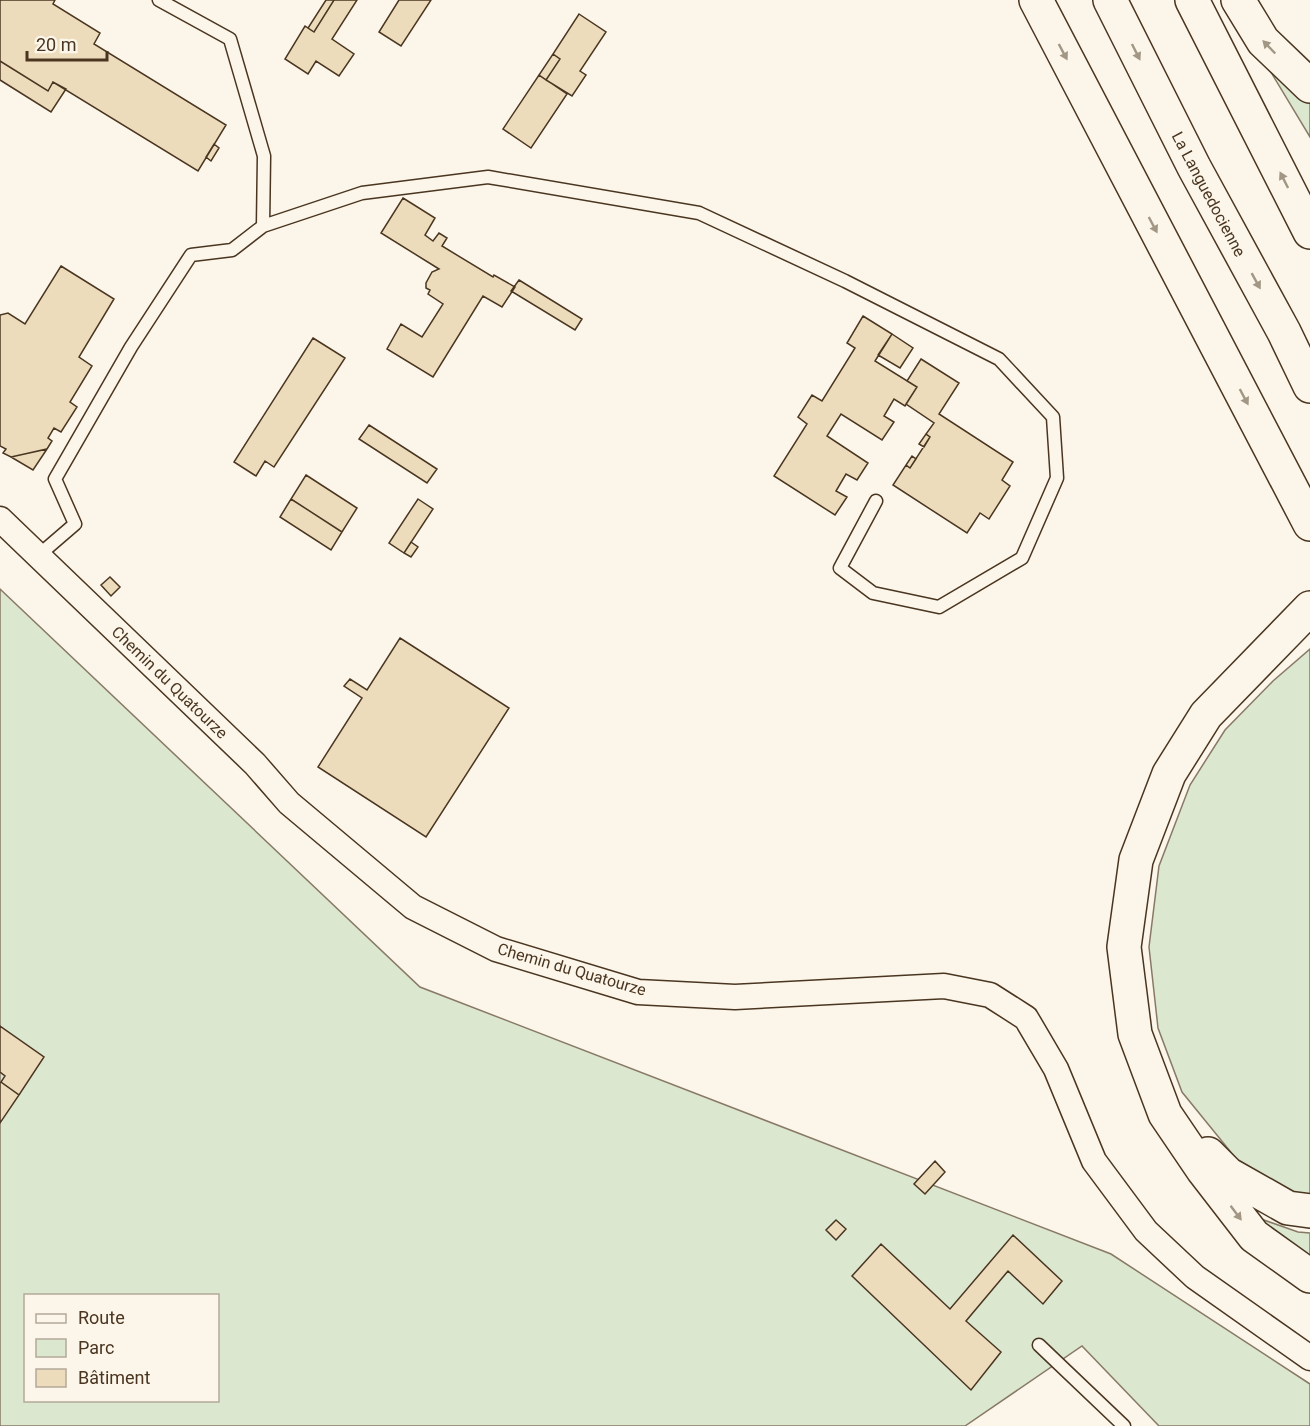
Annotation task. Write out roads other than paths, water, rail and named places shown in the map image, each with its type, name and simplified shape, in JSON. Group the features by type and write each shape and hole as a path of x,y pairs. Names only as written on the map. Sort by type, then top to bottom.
{"highway":[{"path":"1036,0 1310,524"},
{"name":"La Languedocienne","path":"1110,0 1194,167 1284,332 1310,386"},
{"path":"1192,0 1310,232"},
{"path":"1238,0 1263,41 1310,86"},
{"path":"1304,615 1206,715 1169,774 1136,860 1125,947 1135,1034 1165,1114 1203,1170 1254,1236 1310,1276"},
{"path":"1165,1114 1228,1174 1288,1209 1310,1211"}],"street":[{"name":"Chemin du Quatourze","path":"0,519 255,764 289,803 413,907 496,949 638,992 735,997 944,986 990,995 1026,1018 1056,1069 1094,1161 1146,1231 1195,1276 1310,1358"}],"lane":[{"path":"159,0 230,39 264,156 263,226"},
{"path":"39,555 75,524 56,479 131,347 191,255 232,250 263,226 362,193 488,177 699,213 845,281 999,359 1053,417 1057,478 1022,558 939,607 873,593 840,568 876,501"},
{"path":"1039,1346 1124,1426"}]}
